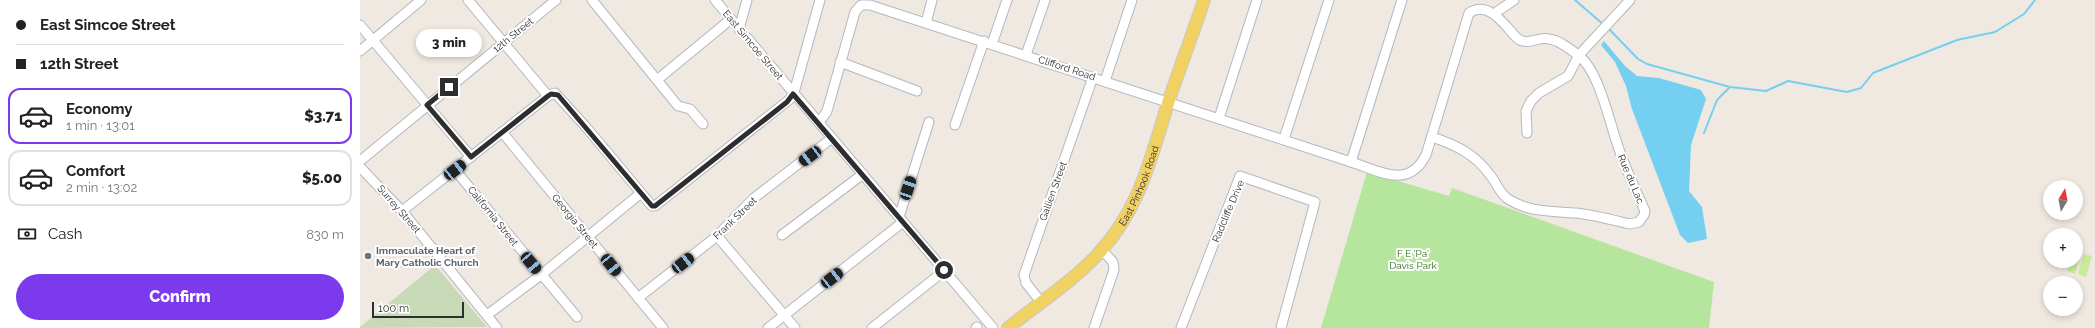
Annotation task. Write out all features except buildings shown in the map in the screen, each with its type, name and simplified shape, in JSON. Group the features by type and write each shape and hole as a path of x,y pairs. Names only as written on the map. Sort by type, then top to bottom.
{"main road":[{"name":"East Pinhook Road","path":"1008,328 1075,275 1102,250 1126,219 1142,188 1169,102 1204,0"}],"street":[{"path":"360,51 422,0"},
{"path":"468,0 548,96"},
{"name":"12th Street","path":"360,161 556,0"},
{"path":"592,0 678,106 690,109 704,124"},
{"name":"East Simcoe Street","path":"715,0 793,94 863,174 993,328"},
{"path":"739,29 747,0"},
{"path":"402,211 548,96 555,94 562,98 652,206 655,206 787,102 793,94 820,0"},
{"path":"926,22 932,0"},
{"path":"955,125 988,42 1008,0"},
{"path":"1026,55 1045,0"},
{"path":"1105,81 1132,0"},
{"path":"1218,118 1257,0"},
{"path":"1284,139 1329,0"},
{"path":"1351,162 1402,0"},
{"path":"1432,137 1469,13 1473,6 1482,2 1491,4 1498,10 1514,0"},
{"path":"1527,133 1526,111 1528,106 1539,93 1568,76 1579,55 1630,0"},
{"name":"Clifford Road","path":"819,123 827,111 852,18 861,5 878,7 926,22 1394,175 1407,175 1418,168 1426,155 1432,137"},
{"name":"Rue du Lac","path":"1432,137 1458,147 1472,155 1492,176 1501,193 1519,205 1539,211 1577,213 1630,224 1639,222 1644,215 1645,210 1616,142 1599,88 1588,66 1579,55 1549,39 1521,41 1515,36 1498,10"},
{"path":"657,80 731,19"},
{"path":"360,25 471,157"},
{"path":"840,62 918,91"},
{"name":"Gallien Street","path":"1041,302 1026,283 1024,275 1093,77"},
{"path":"768,328 901,220 929,122"},
{"name":"Georgia Street","path":"502,132 663,328"},
{"name":"Frank Street","path":"638,298 717,236 754,198 832,138"},
{"name":"Surrey Street","path":"360,167 402,211 497,328"},
{"name":"California Street","path":"455,170 577,317"},
{"path":"782,236 863,174"},
{"name":"Radcliffe Drive","path":"1181,328 1240,176 1315,202 1281,328"},
{"path":"487,315 541,275 642,193"},
{"path":"717,236 795,328"},
{"path":"1094,328 1114,270 1111,259 1102,250"},
{"path":"872,328 944,270"}],"green space":[{"name":"F E 'Pa' Davis Park","path":"1367,172 1449,196 1452,188 1714,282 1709,328 1321,328"},
{"path":"2084,254 2092,256 2086,277 2078,274 2080,268 2083,268"},
{"path":"435,265 487,327 360,328 360,327"},
{"path":"2068,268 2077,268 2075,274 2067,271"}],"water":[{"path":"1604,41 1625,66 1637,76 1659,78 1701,90 1706,99 1691,145 1689,191 1702,207 1707,239 1688,243 1680,235 1632,109 1626,86 1615,62 1601,45"}],"waterway":[{"path":"1575,0 1604,25"},
{"path":"1608,28 1638,59 1647,64 1730,87 1766,91 1788,81 1847,92 1861,88 1873,73 1957,40 1995,32 2024,14 2035,0"},
{"path":"1704,133 1717,100 1729,88"}],"place":[{"name":"Immaculate Heart of Mary Catholic Church","path":"368,256"}],"route":[{"path":"449,87 427,105 471,157 548,96 555,94 558,95 578,117 652,206 655,206 787,102 793,94 944,270"}]}
